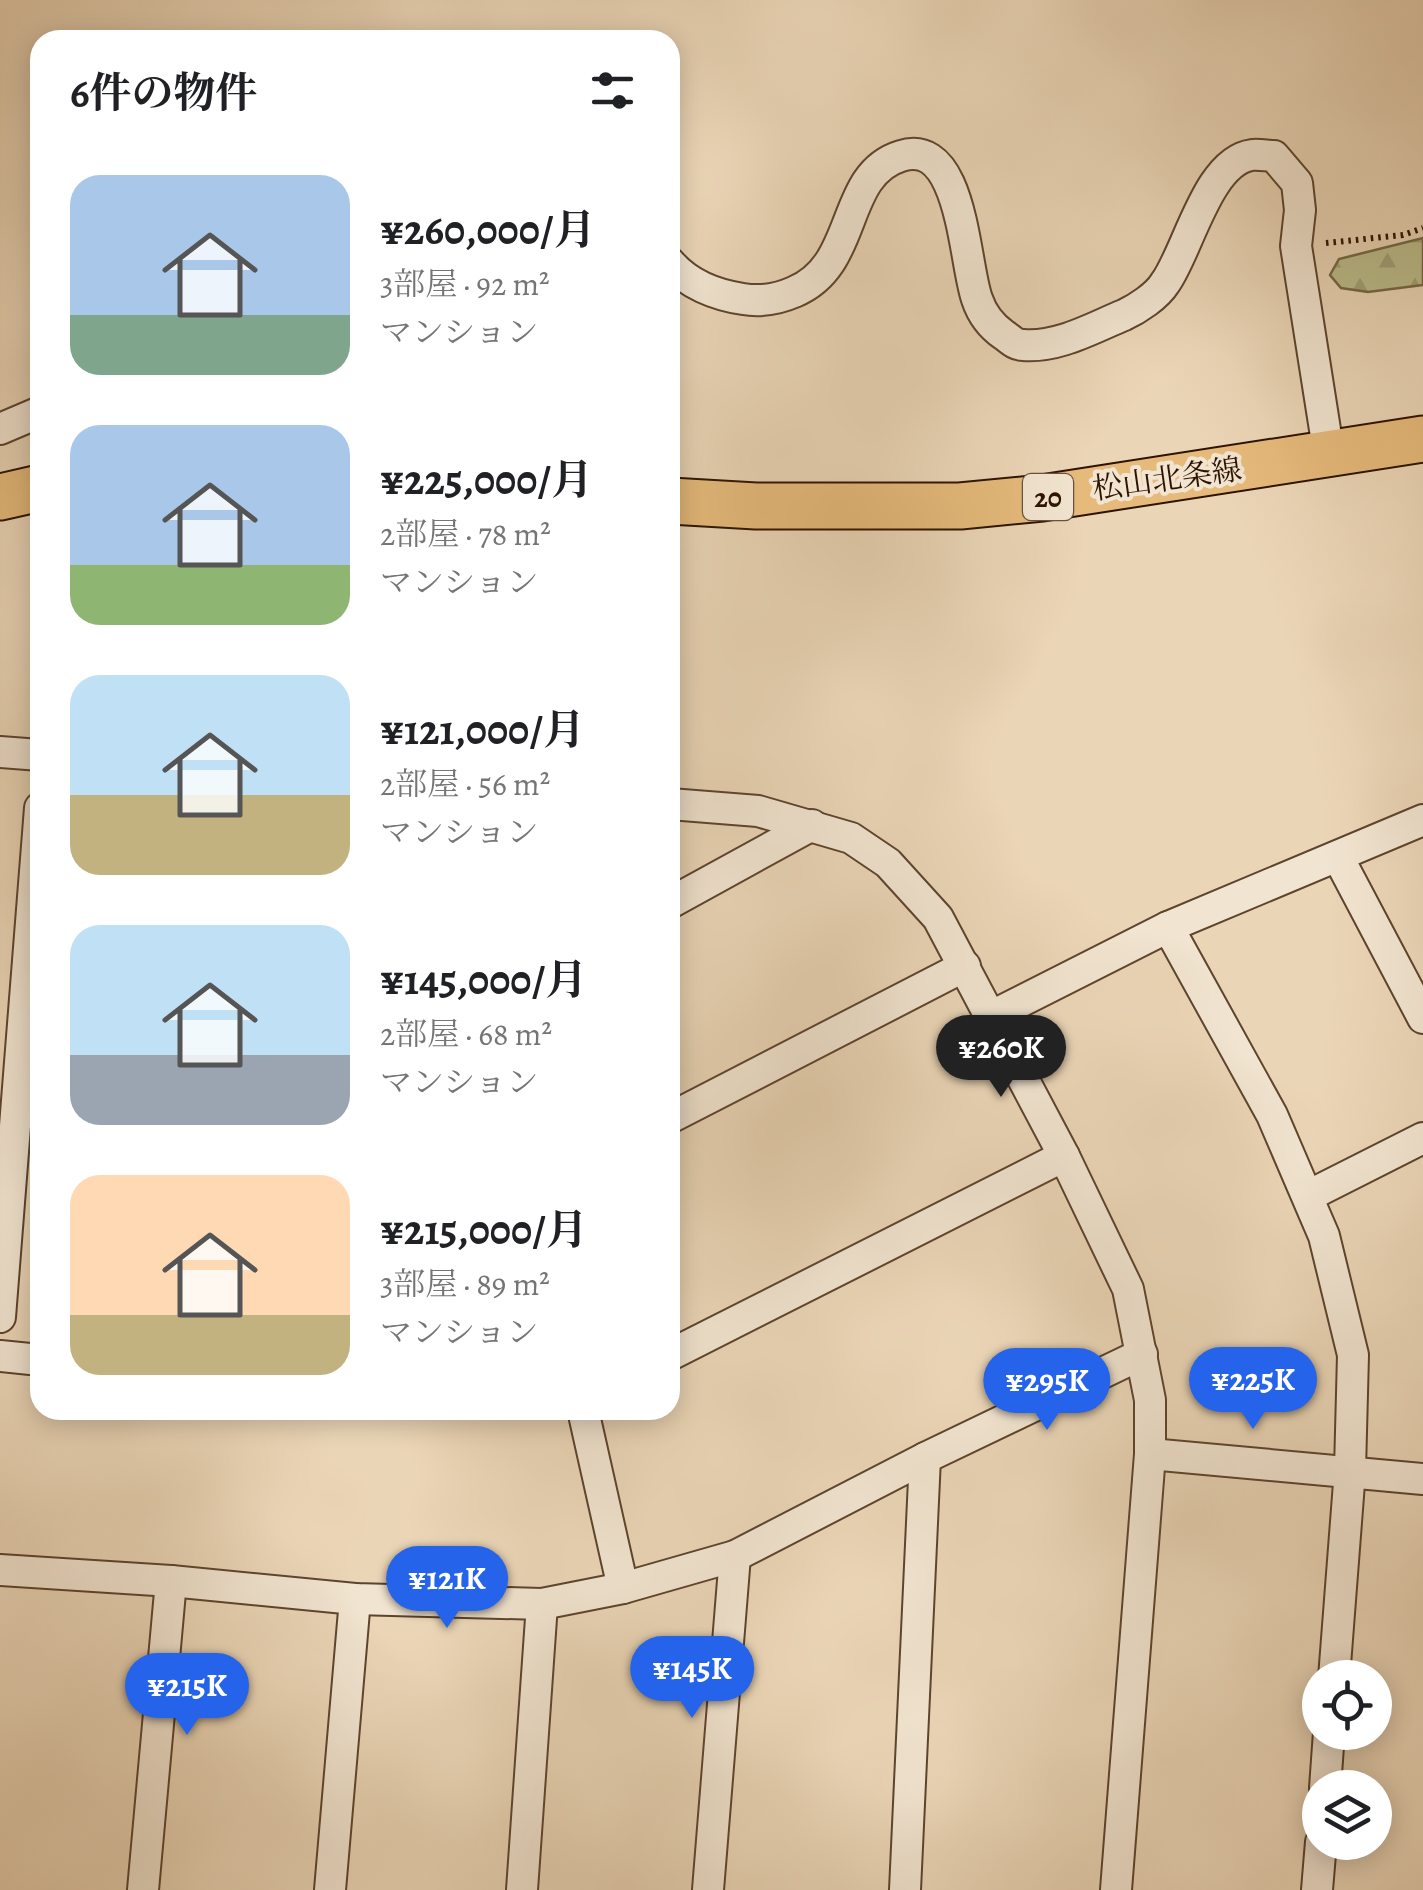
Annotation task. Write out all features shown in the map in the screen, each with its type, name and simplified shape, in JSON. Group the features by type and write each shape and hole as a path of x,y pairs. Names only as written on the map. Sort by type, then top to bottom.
{"main road":[{"name":"松山北条線","path":"680,502 756,506 960,506 1042,498 1423,439"},
{"path":"0,497 30,490"}],"street":[{"path":"680,273 722,296 778,299 798,291 824,274 836,256 866,180 882,162 908,154 932,159 948,178 977,300 992,326 1019,346 1052,344 1133,311 1165,284 1208,194 1227,170 1250,154 1274,156 1296,183 1300,210 1296,246 1329,456"},
{"path":"0,429 30,416"},
{"path":"0,752 30,755"},
{"path":"680,805 758,811 812,825 852,838 888,863 938,918 1064,1156 1128,1289 1150,1400 1150,1454 1116,1890"},
{"path":"992,1016 1168,927 1423,820"},
{"path":"680,898 812,825"},
{"path":"1338,856 1423,1018"},
{"path":"1168,927 1272,1115 1308,1196 1324,1236 1354,1354 1350,1470 1335,1660"},
{"path":"680,1113 965,966"},
{"path":"0,1317 26,1147 30,1063"},
{"path":"1308,1196 1423,1138"},
{"path":"680,1350 1064,1156"},
{"path":"0,1570 355,1599 542,1604 623,1588 735,1556 925,1458 1142,1354"},
{"path":"0,1356 30,1359"},
{"path":"586,1420 623,1588"},
{"path":"1150,1454 1423,1479"},
{"path":"905,1890 925,1458"},
{"path":"708,1890 735,1556"},
{"path":"143,1890 171,1581"},
{"path":"330,1890 355,1599"},
{"path":"522,1890 542,1604"},
{"path":"1317,1890 1320,1860"}],"path":[{"path":"1296,246 1403,234 1423,228"}],"green space":[{"path":"1423,238 1423,285 1368,292 1341,288 1330,275 1339,259"}]}
